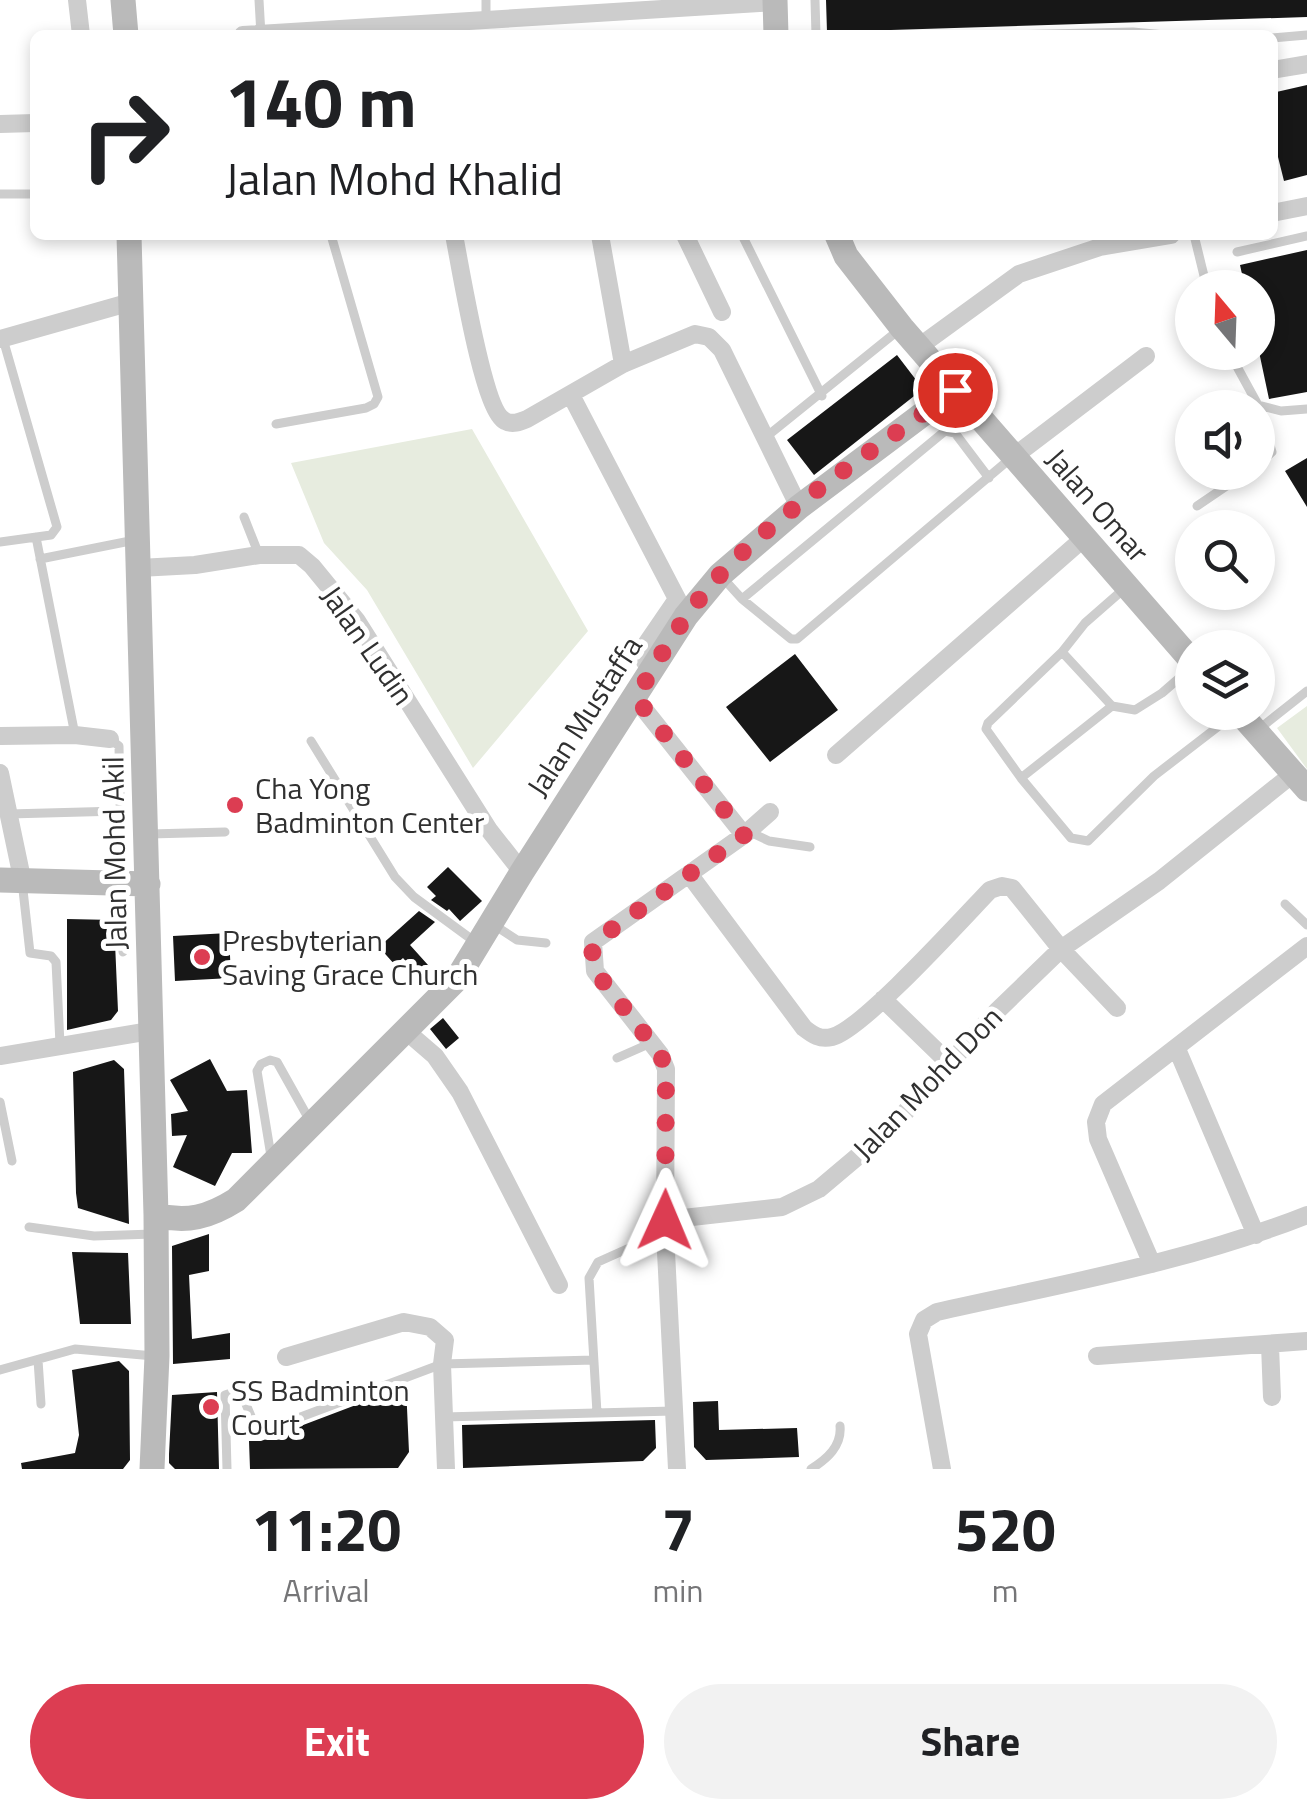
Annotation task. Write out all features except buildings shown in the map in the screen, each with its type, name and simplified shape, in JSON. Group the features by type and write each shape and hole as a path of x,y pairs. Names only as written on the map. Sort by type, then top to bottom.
{"street":[{"path":"77,0 80,30"},
{"path":"123,0 126,30"},
{"path":"294,30 486,10 775,1 776,30"},
{"path":"1278,69 1307,64"},
{"path":"0,124 30,123"},
{"path":"1278,212 1307,206"},
{"name":"Jalan Mohd Akil","path":"128,240 156,1224 157,1356 152,1469"},
{"path":"455,240 482,372 503,421 515,423 572,396 624,364 696,334 709,337 722,350 799,507"},
{"path":"601,240 624,364"},
{"path":"686,240 722,312"},
{"path":"839,240 846,256 955,390"},
{"path":"911,337 1018,274 1099,241"},
{"path":"2,339 131,302"},
{"path":"1005,448 1146,356"},
{"name":"Jalan Omar","path":"955,390 1175,644"},
{"name":"Jalan Mustaffa","path":"156,1224 194,1219 219,1211 236,1200 457,979 636,698 682,608 799,507 955,390"},
{"path":"572,396 682,608"},
{"path":"836,755 1084,538"},
{"name":"Jalan Ludin","path":"138,568 195,565 259,555 299,555 345,604 489,830 522,872"},
{"path":"636,698 746,833"},
{"path":"1254,730 1300,781"},
{"path":"0,736 75,734 110,739"},
{"path":"0,773 9,814 11,879 148,884"},
{"name":"Jalan Mohd Don","path":"665,1226 782,1207 818,1189 889,1130 997,1010 1061,949 1300,781"},
{"path":"678,1469 665,1226 666,1068 660,1054 595,971 592,955 594,942 770,812"},
{"path":"689,874 804,1028 816,1037 831,1038 883,999 990,890 1002,886 1012,888 1061,949 1117,1008"},
{"path":"1152,1264 1098,1139 1096,1122 1103,1104 1307,946"},
{"path":"883,999 950,1064"},
{"path":"0,1056 150,1031"},
{"path":"406,1031 435,1056 460,1092 559,1284"},
{"path":"1177,1049 1256,1235"},
{"path":"942,1469 918,1334 924,1320 938,1312 1152,1264 1256,1235 1307,1215"},
{"path":"286,1357 404,1322 430,1327 445,1340 442,1364 446,1469"},
{"path":"1096,1356 1307,1341"},
{"path":"1270,1344 1272,1397"}],"lane":[{"path":"255,30 259,0"},
{"path":"815,0 816,30"},
{"path":"1278,37 1307,34"},
{"path":"0,194 30,194"},
{"path":"1237,252 1307,236"},
{"path":"276,424 366,408 378,397 332,240"},
{"path":"744,240 822,396"},
{"path":"1195,240 1203,270"},
{"path":"766,437 911,337"},
{"path":"0,542 51,536 56,527 2,339"},
{"path":"1275,410 1307,408"},
{"path":"742,598 945,432 955,433 989,478"},
{"path":"974,459 1005,448"},
{"path":"720,576 791,639 804,636 989,478 1005,448"},
{"path":"1197,506 1221,490"},
{"path":"244,517 259,555"},
{"path":"36,537 75,734"},
{"path":"40,559 137,540"},
{"path":"1126,587 1084,622 1062,652 988,723 988,736 1071,838 1088,841 1154,776 1227,730"},
{"path":"1062,652 1112,706 1135,710 1175,681"},
{"path":"1275,705 1307,691"},
{"path":"1022,778 1112,706"},
{"path":"110,739 118,746 123,952"},
{"path":"310,741 395,876 414,897 486,935 546,943"},
{"path":"9,814 120,811"},
{"path":"147,834 225,832"},
{"path":"746,833 810,847"},
{"path":"11,879 30,953 51,956 56,962 60,1044"},
{"path":"1284,904 1307,925"},
{"path":"616,1058 651,1043"},
{"path":"272,1164 257,1071 261,1064 277,1062 312,1124"},
{"path":"0,1102 12,1161"},
{"path":"29,1227 94,1236 156,1224"},
{"path":"597,1413 589,1278 592,1268 665,1226"},
{"path":"0,1370 75,1349 157,1356"},
{"path":"38,1360 41,1404"},
{"path":"227,1469 225,1395 240,1390 258,1434 442,1364 594,1360"},
{"path":"444,1417 676,1411"},
{"path":"811,1469 834,1450 841,1438 840,1426"}],"shaded area":[{"path":"472,429 588,631 473,768 367,590 324,543 291,463"},
{"path":"1307,706 1307,769 1277,728"}],"place":[{"name":"Cha Yong Badminton Center","path":"235,805"},
{"name":"Presbyterian Saving Grace Church","path":"202,957"},
{"name":"SS Badminton Court","path":"211,1407"}],"route":[{"path":"665,1220 666,1068 660,1054 595,971 594,942 744,835 636,698 686,616 720,576 799,507 955,390"}]}
